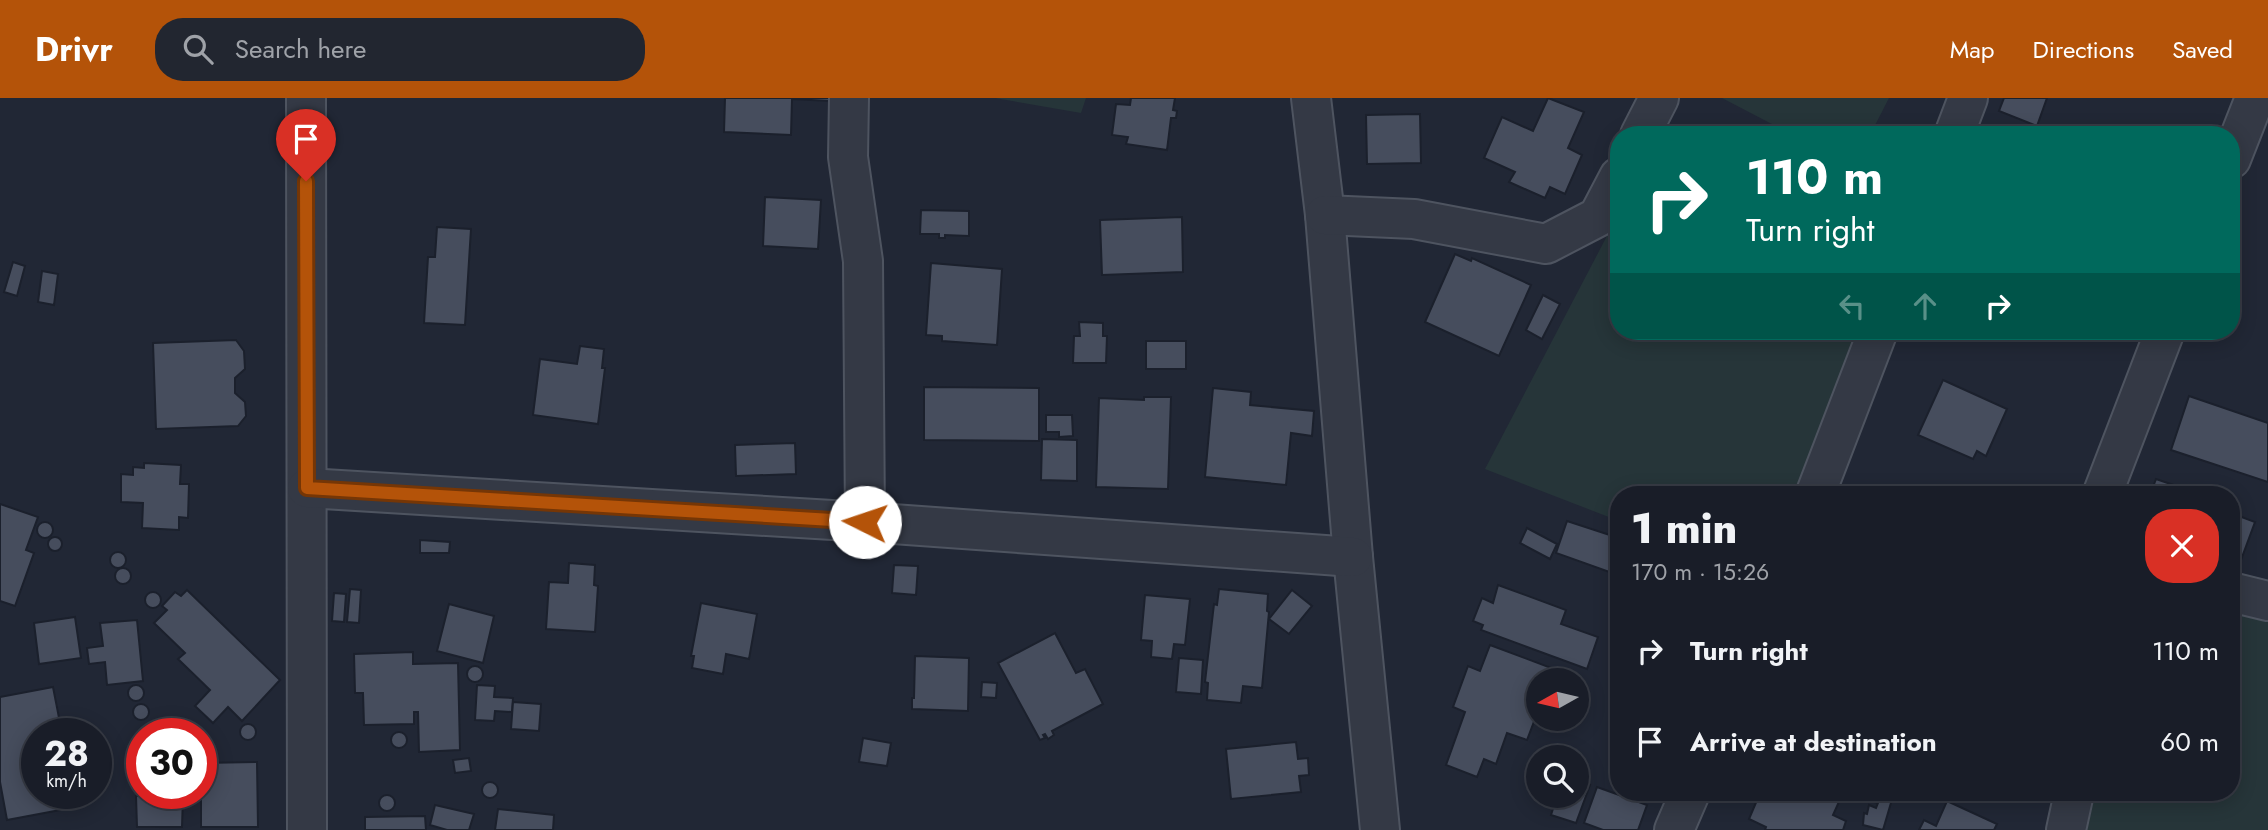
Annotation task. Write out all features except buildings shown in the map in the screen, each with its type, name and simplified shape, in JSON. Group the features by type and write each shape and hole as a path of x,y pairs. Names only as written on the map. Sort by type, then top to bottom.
{"street":[{"path":"306,98 307,830"},
{"path":"849,98 848,158 863,261 865,522"},
{"path":"1311,98 1325,215 1353,557 1380,830"},
{"path":"1645,126 1659,98"},
{"path":"1957,126 1968,98"},
{"path":"2240,136 2255,98"},
{"path":"1325,215 1414,219 1546,244 1598,218 1610,195"},
{"path":"1818,486 1875,340"},
{"path":"2105,486 2162,340"},
{"path":"307,488 865,522 1353,557"},
{"path":"2240,594 2268,601"},
{"path":"1674,830 1687,801"},
{"path":"2066,830 2072,801"}],"shaded area":[{"path":"995,98 1086,98 1081,113"},
{"path":"1722,98 1889,98 1875,126 1776,126"},
{"path":"1610,230 1610,340 1857,340 1801,486 1610,486 1610,518 1485,469"},
{"path":"2240,612 2268,619 2268,830 2087,830 2093,801 2240,801"}],"route":[{"path":"306,181 307,488 865,522"}]}
